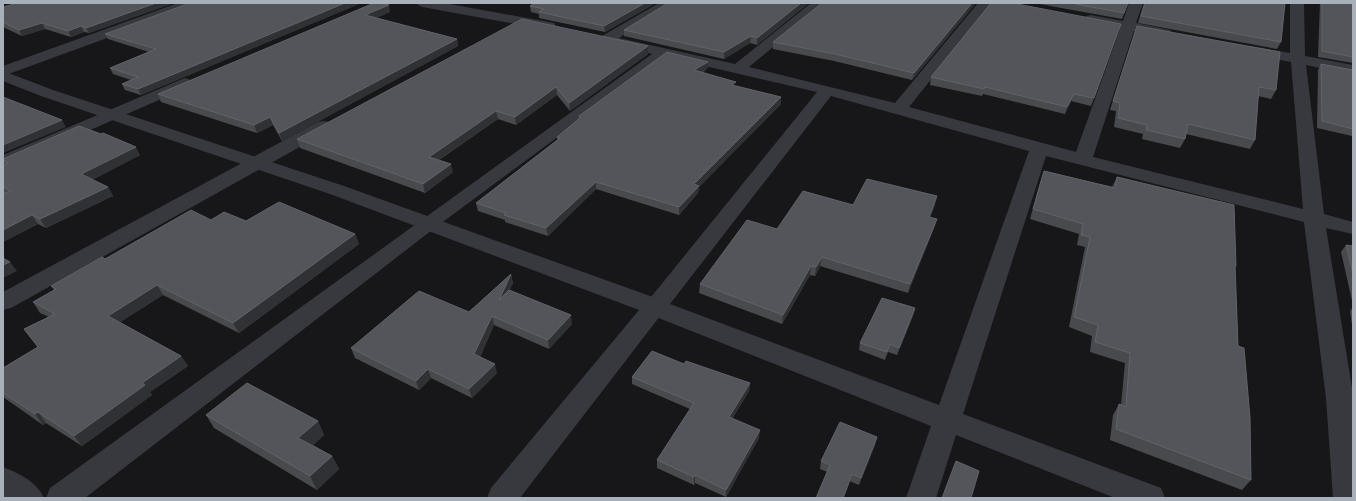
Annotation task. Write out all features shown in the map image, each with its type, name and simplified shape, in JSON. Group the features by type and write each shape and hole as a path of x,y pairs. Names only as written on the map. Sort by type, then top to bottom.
{"street":[{"path":"3,71 190,3"},
{"path":"422,3 521,20 564,30"},
{"path":"472,11 490,3"},
{"path":"668,3 600,37 739,68 827,90 1083,160 1353,228"},
{"path":"739,68 819,3"},
{"path":"899,109 985,3"},
{"path":"1083,160 1136,3"},
{"path":"1297,3 1298,59 1314,219 1347,400 1348,498"},
{"path":"1075,16 1182,36"},
{"path":"493,35 521,20"},
{"path":"1236,47 1353,70"},
{"path":"61,498 429,223 664,52"},
{"path":"3,76 429,223 948,419 1150,498"},
{"path":"3,162 110,114 198,77"},
{"path":"502,498 827,90"},
{"path":"3,302 339,118"},
{"path":"921,498 1039,148"},
{"path":"3,480 29,498"}],"building":[{"path":"17,3 156,3 86,28 81,26 68,31 42,23 19,30 3,22 3,7"},
{"path":"190,3 345,3 138,89 122,84 138,77 110,68 156,49 105,34"},
{"path":"374,3 389,5 365,15 457,39 279,133 270,117 254,125 158,94"},
{"path":"535,3 645,3 604,26 539,12 544,9 530,6"},
{"path":"668,3 801,3 757,38 751,36 724,52 624,30"},
{"path":"822,3 972,3 914,73 835,54 773,42"},
{"path":"991,3 1012,3 1121,24 1094,98 1074,94 1067,107 985,87 984,89 931,77"},
{"path":"1070,3 1128,3 1124,13"},
{"path":"1145,3 1285,3 1281,42 1141,16"},
{"path":"1322,3 1353,3 1353,57 1322,51"},
{"path":"522,19 648,46 569,103 556,87 515,117 496,111 429,157 451,164 423,184 297,139"},
{"path":"1137,26 1280,52 1276,90 1259,87 1255,140 1188,124 1185,139 1146,130 1147,125 1118,118 1120,103 1113,101"},
{"path":"667,52 708,62 694,70 736,82 732,85 781,97 694,184 699,186 679,207 596,182 546,228 504,215 506,213 476,203 560,138 557,137 580,118 579,116"},
{"path":"1321,64 1353,70 1353,129 1322,121"},
{"path":"3,97 62,120 3,145"},
{"path":"79,126 101,134 103,133 136,147 81,174 108,187 40,219 32,215 3,230 3,194 11,191 3,187 3,165 8,163 3,159"},
{"path":"1044,171 1115,188 1117,177 1234,205 1238,346 1244,348 1250,418 1251,480 1116,429 1119,404 1126,407 1130,353 1095,342 1098,325 1074,317 1090,237 1081,235 1083,224 1033,209"},
{"path":"867,179 937,196 929,217 937,219 910,284 822,257 816,267 811,266 783,315 700,284 747,220 777,229 803,191 853,205"},
{"path":"279,202 355,234 233,323 157,285 108,316 181,356 142,383 145,385 74,436 38,412 35,414 3,393 3,368 38,347 24,329 55,314 33,302 56,289 51,286 102,257 105,259 191,210 211,220 224,212 246,221"},
{"path":"1346,245 1353,246 1353,274"},
{"path":"3,258 10,262 3,265"},
{"path":"511,274 499,300 509,290 571,315 548,340 492,316 474,354 495,364 469,389 428,369 416,381 351,348 419,291 469,312"},
{"path":"882,298 915,308 899,348 890,344 887,352 860,343"},
{"path":"652,351 684,364 686,361 750,383 729,417 760,430 726,490 695,475 694,477 657,460 694,403 632,377"},
{"path":"247,383 318,421 298,438 332,456 310,476 206,415"},
{"path":"840,422 877,437 861,478 852,474 843,498 816,498 830,465 821,461"},
{"path":"956,461 979,471 971,498 942,498"}]}
